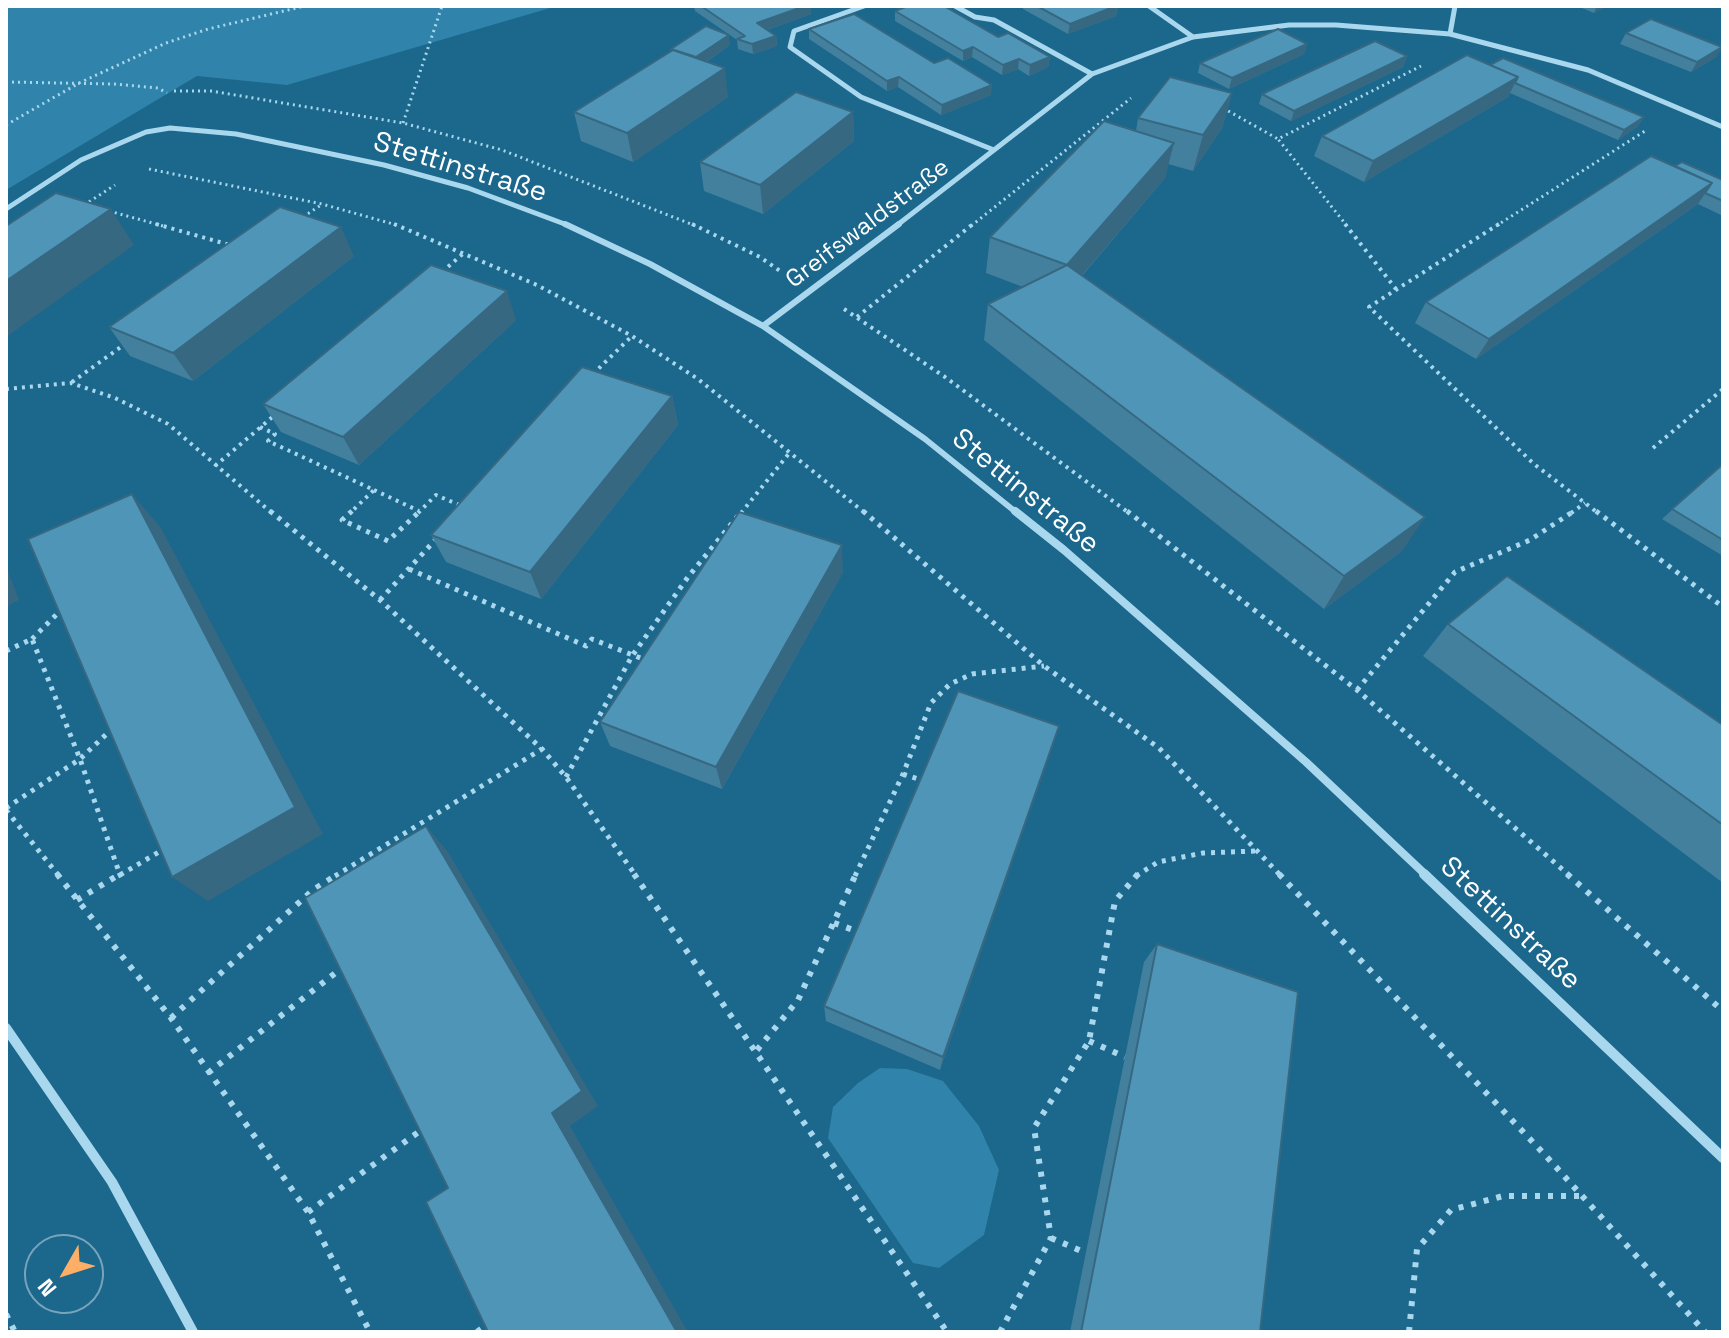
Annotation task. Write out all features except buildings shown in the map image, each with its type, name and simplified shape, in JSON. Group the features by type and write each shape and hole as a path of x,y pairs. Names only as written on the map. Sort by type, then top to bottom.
{"street":[{"name":"Greifswaldstraße","path":"864,6 794,31 790,47 861,97 994,150"},
{"path":"955,6 975,17 994,20 1092,74"},
{"path":"1149,6 1193,37"},
{"path":"1450,34 1455,6"},
{"name":"Greifswaldstraße","path":"763,326 813,291 1092,74 1193,37 1237,30 1320,25 1450,34 1588,70 1723,127"},
{"name":"Stettinstraße","path":"6,209 81,160 146,132 170,128 236,134 372,162 468,188 550,217 621,250 763,326 925,439 1064,550 1306,762 1723,1158"},
{"path":"6,1028 112,1182 193,1332"}],"path":[{"path":"6,125 79,83 166,43 305,6"},
{"path":"403,123 442,6"},
{"path":"1278,139 1420,67"},
{"path":"6,82 79,83 158,88 169,92 157,100"},
{"path":"857,317 1137,92"},
{"path":"1212,102 1278,139 1396,289"},
{"path":"1681,108 1369,307 1534,464 1723,607"},
{"path":"81,160 227,183 397,225 537,285 632,336 698,379 791,451 1044,666 1159,748 1705,1332"},
{"path":"73,212 119,183"},
{"path":"85,204 237,247"},
{"path":"298,220 322,204"},
{"path":"442,272 465,252"},
{"path":"843,308 945,377 1108,496 1357,690 1723,1011"},
{"path":"71,383 135,336"},
{"path":"590,377 632,336"},
{"path":"6,389 71,383 115,398 168,424 380,600 542,749 566,777 757,1050 947,1332"},
{"path":"1653,448 1723,389"},
{"path":"215,466 281,409"},
{"path":"260,427 275,434 268,441 419,511"},
{"path":"566,777 632,656 688,577 791,451"},
{"path":"374,490 342,520 388,541 436,495 465,508 457,517"},
{"path":"1357,690 1455,572 1530,540 1585,503"},
{"path":"380,600 438,537"},
{"path":"409,569 586,646 592,639 662,666"},
{"path":"688,577 701,581"},
{"path":"6,651 32,639 73,598"},
{"path":"32,639 80,759 120,875"},
{"path":"757,1050 798,1000 903,774 931,703 950,684 972,674 1044,666"},
{"path":"114,726 80,759 6,809 171,1018 308,1212 370,1332"},
{"path":"171,1018 313,890 542,749"},
{"path":"903,774 927,782"},
{"path":"77,900 168,847"},
{"path":"1000,1332 1051,1238 1034,1128 1089,1041 1115,901 1140,872 1158,862 1203,853 1256,851"},
{"path":"834,923 863,934"},
{"path":"208,1073 352,959"},
{"path":"1089,1041 1125,1057"},
{"path":"308,1212 433,1121"},
{"path":"1409,1332 1417,1249 1451,1210 1503,1196 1581,1196"},
{"path":"1051,1238 1086,1253"},
{"path":"477,1332 501,1312"},
{"path":"6,1314 15,1332"}],"shaded area":[{"path":"6,6 557,6 287,85 197,76 6,190"},
{"path":"880,1068 907,1069 943,1081 979,1126 999,1170 984,1235 939,1268 913,1263 828,1138 833,1107 858,1083"}]}
